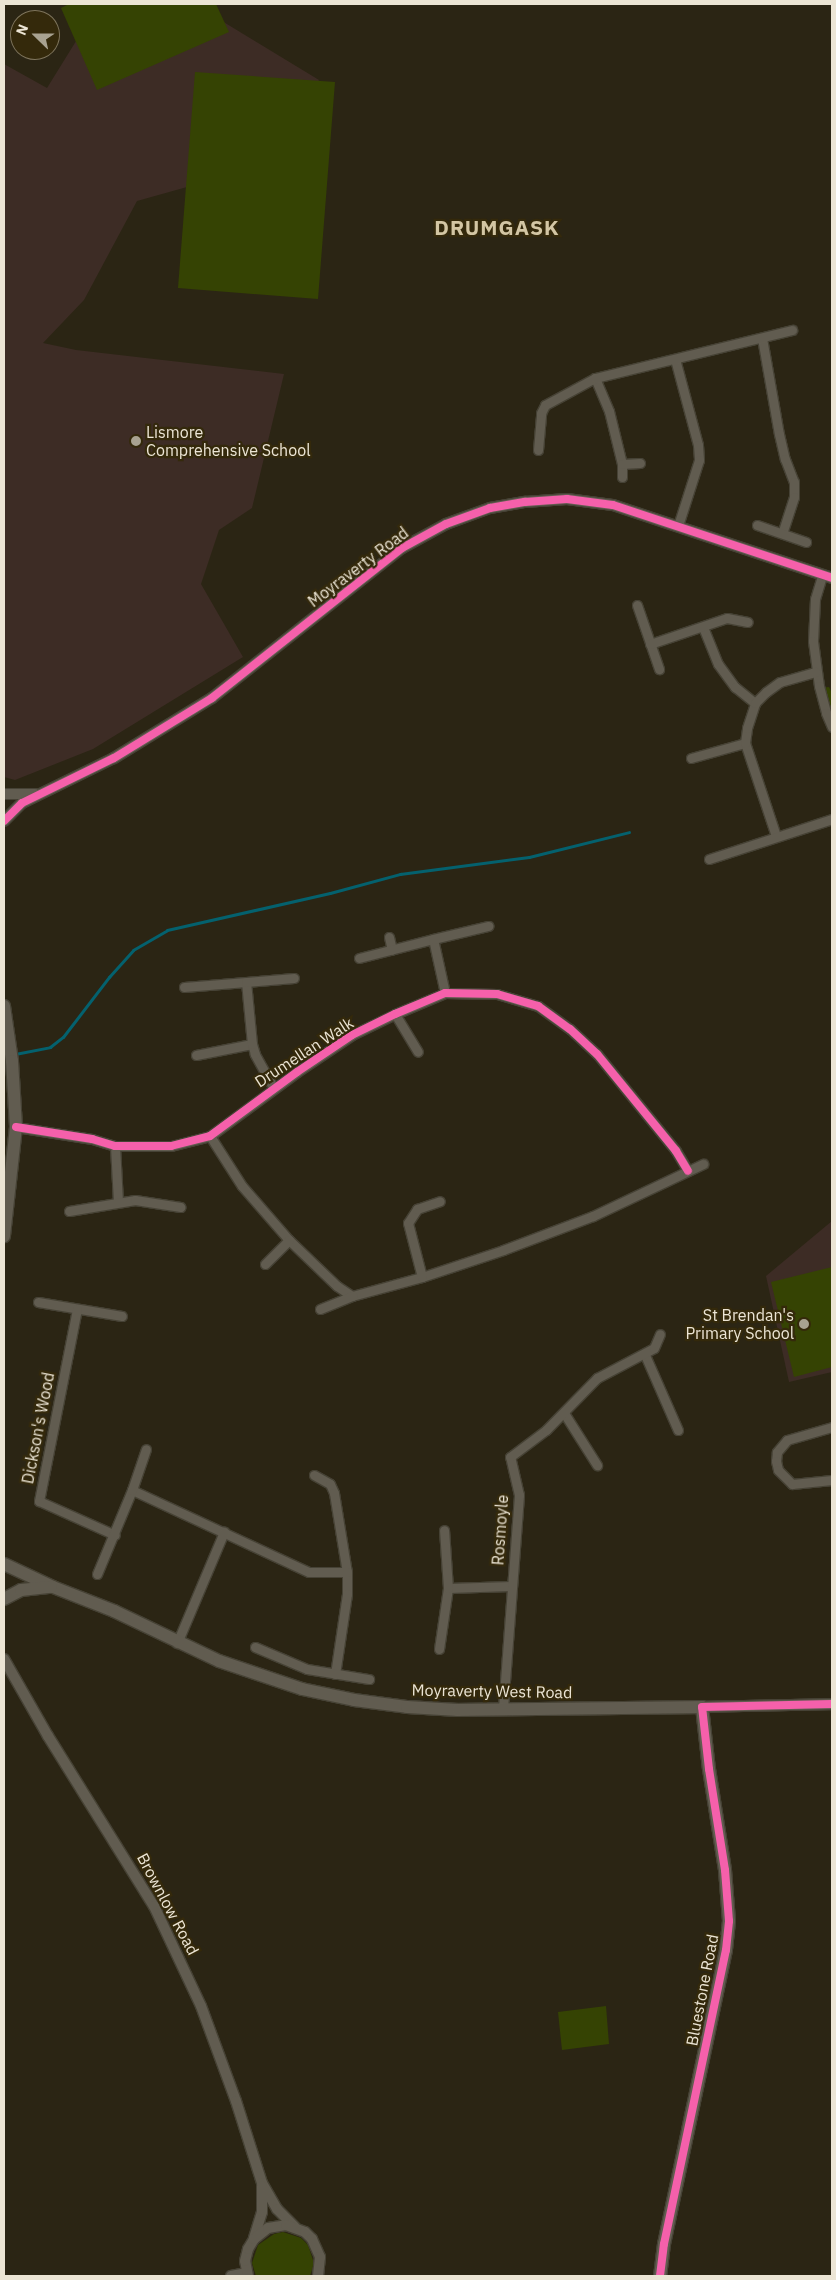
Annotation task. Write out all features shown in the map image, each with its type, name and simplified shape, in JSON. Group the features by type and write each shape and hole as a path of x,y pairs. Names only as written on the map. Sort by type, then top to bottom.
{"main road":[{"path":"4,1006 12,1061 16,1127 4,1236"},
{"name":"Moyraverty West Road","path":"4,1564 53,1588 114,1611 177,1643 219,1661 284,1683 354,1700 407,1707 458,1710 702,1707"},
{"name":"Moyraverty West Road","path":"4,1599 21,1590 53,1588"},
{"name":"Bluestone Road","path":"660,2276 664,2244 726,1950 729,1920 725,1870 709,1769 702,1707"}],"street":[{"path":"538,450 541,413 545,405 595,378 792,330"},
{"path":"762,338 779,434 785,459 794,482 794,497 782,533"},
{"path":"675,359 698,446 699,460 678,526"},
{"path":"595,378 609,411 622,464 622,476"},
{"path":"622,464 640,463"},
{"name":"Moyraverty Road","path":"4,821 13,810 39,793 114,758 212,698 402,548 460,518 506,504 566,499 613,505 827,577"},
{"path":"756,525 806,542"},
{"path":"827,577 815,600 813,642 816,672 826,713 832,727"},
{"path":"637,605 659,669"},
{"path":"650,644 727,618 748,622"},
{"path":"703,627 718,664 735,688 755,703"},
{"path":"776,836 745,743 747,728 755,703 780,682 816,672"},
{"path":"691,758 745,743"},
{"name":"Moyraverty Road","path":"4,794 39,793"},
{"path":"709,859 832,819"},
{"path":"359,958 488,926"},
{"path":"390,937 392,950"},
{"path":"433,939 445,992"},
{"path":"184,986 294,978"},
{"path":"246,982 252,1044 255,1054 273,1087"},
{"name":"Drumellan Walk","path":"16,1127 92,1139 115,1146 171,1146 210,1136 273,1087 352,1035 394,1014 445,992 497,994 538,1006 570,1028 597,1054 676,1152 688,1172"},
{"path":"394,1014 418,1052"},
{"path":"196,1055 252,1044"},
{"path":"210,1136 242,1186 289,1240 337,1286 352,1296"},
{"path":"115,1146 118,1202"},
{"path":"320,1309 343,1302 352,1296 422,1277 503,1250 593,1216 703,1164"},
{"path":"70,1211 136,1200 180,1207"},
{"path":"422,1277 408,1224 417,1210 440,1201"},
{"path":"265,1264 289,1240"},
{"path":"38,1302 122,1316"},
{"name":"Dickson's Wood","path":"77,1309 39,1500 114,1535"},
{"path":"660,1334 654,1348 645,1355 678,1430"},
{"name":"Rosmoyle","path":"503,1708 519,1495 510,1457 546,1430 597,1378 631,1359 645,1355"},
{"path":"564,1413 597,1465"},
{"path":"832,1427 787,1440 777,1452 776,1461 778,1470 792,1484 832,1480"},
{"path":"97,1574 132,1490 146,1449"},
{"path":"314,1475 330,1484 334,1493 347,1572 347,1594 335,1674"},
{"path":"132,1490 309,1572 347,1572"},
{"path":"440,1649 448,1588 444,1530"},
{"path":"177,1643 224,1532"},
{"name":"Rosmoyle","path":"448,1588 511,1586"},
{"path":"256,1647 307,1669 368,1679"},
{"name":"Brownlow Road","path":"4,1659 48,1736 154,1906 201,2006 236,2101 262,2183 278,2209 295,2227 305,2232 318,2247 320,2257 318,2276"},
{"name":"Moyraverty West Road","path":"702,1707 832,1704"},
{"name":"Brownlow Road","path":"248,2275 246,2261 262,2212 262,2183"},
{"path":"254,2239 268,2228 286,2225 295,2227"},
{"path":"231,2276 248,2275"}],"shaded area":[{"name":"Lismore Comprehensive School","path":"99,4 194,4 319,80 238,215 187,187 137,201 84,300 43,343 76,350 284,374 252,508 219,530 201,584 243,657 93,749 15,780 4,777 4,64 47,88"},
{"name":"St Brendan's Primary School","path":"832,1221 832,1372 789,1382 766,1276"}],"green space":[{"path":"69,4 216,4 229,32 97,90 61,8"},
{"path":"195,72 335,82 318,299 178,288"},
{"path":"829,687 832,693 832,720 821,688"},
{"name":"St Brendan's Primary School","path":"832,1267 832,1367 794,1377 771,1282"},
{"path":"606,2006 609,2044 562,2050 558,2012"},
{"path":"283,2232 301,2238 308,2245 314,2263 310,2276 256,2276 252,2263 258,2245 274,2234"}],"waterway":[{"path":"15,1054 50,1047 63,1037 109,977 133,950 167,930 330,893 400,874 529,857 629,832"}],"cycle path":[{"path":"4,821 22,803 114,758 212,698 402,548 446,524 490,508 525,502 567,499 613,505 832,578"},
{"path":"16,1127 92,1139 115,1146 171,1146 210,1136 297,1072 352,1035 445,993 497,994 538,1006 570,1029 597,1054 676,1151 688,1171"},
{"path":"660,2276 664,2244 726,1950 729,1921 725,1870 709,1769 702,1707 832,1704"}],"place":[{"name":"Lismore Comprehensive School","path":"136,441"},
{"name":"St Brendan's Primary School","path":"804,1324"}],"district":[{"name":"DRUMGASK","path":"497,227"}]}
